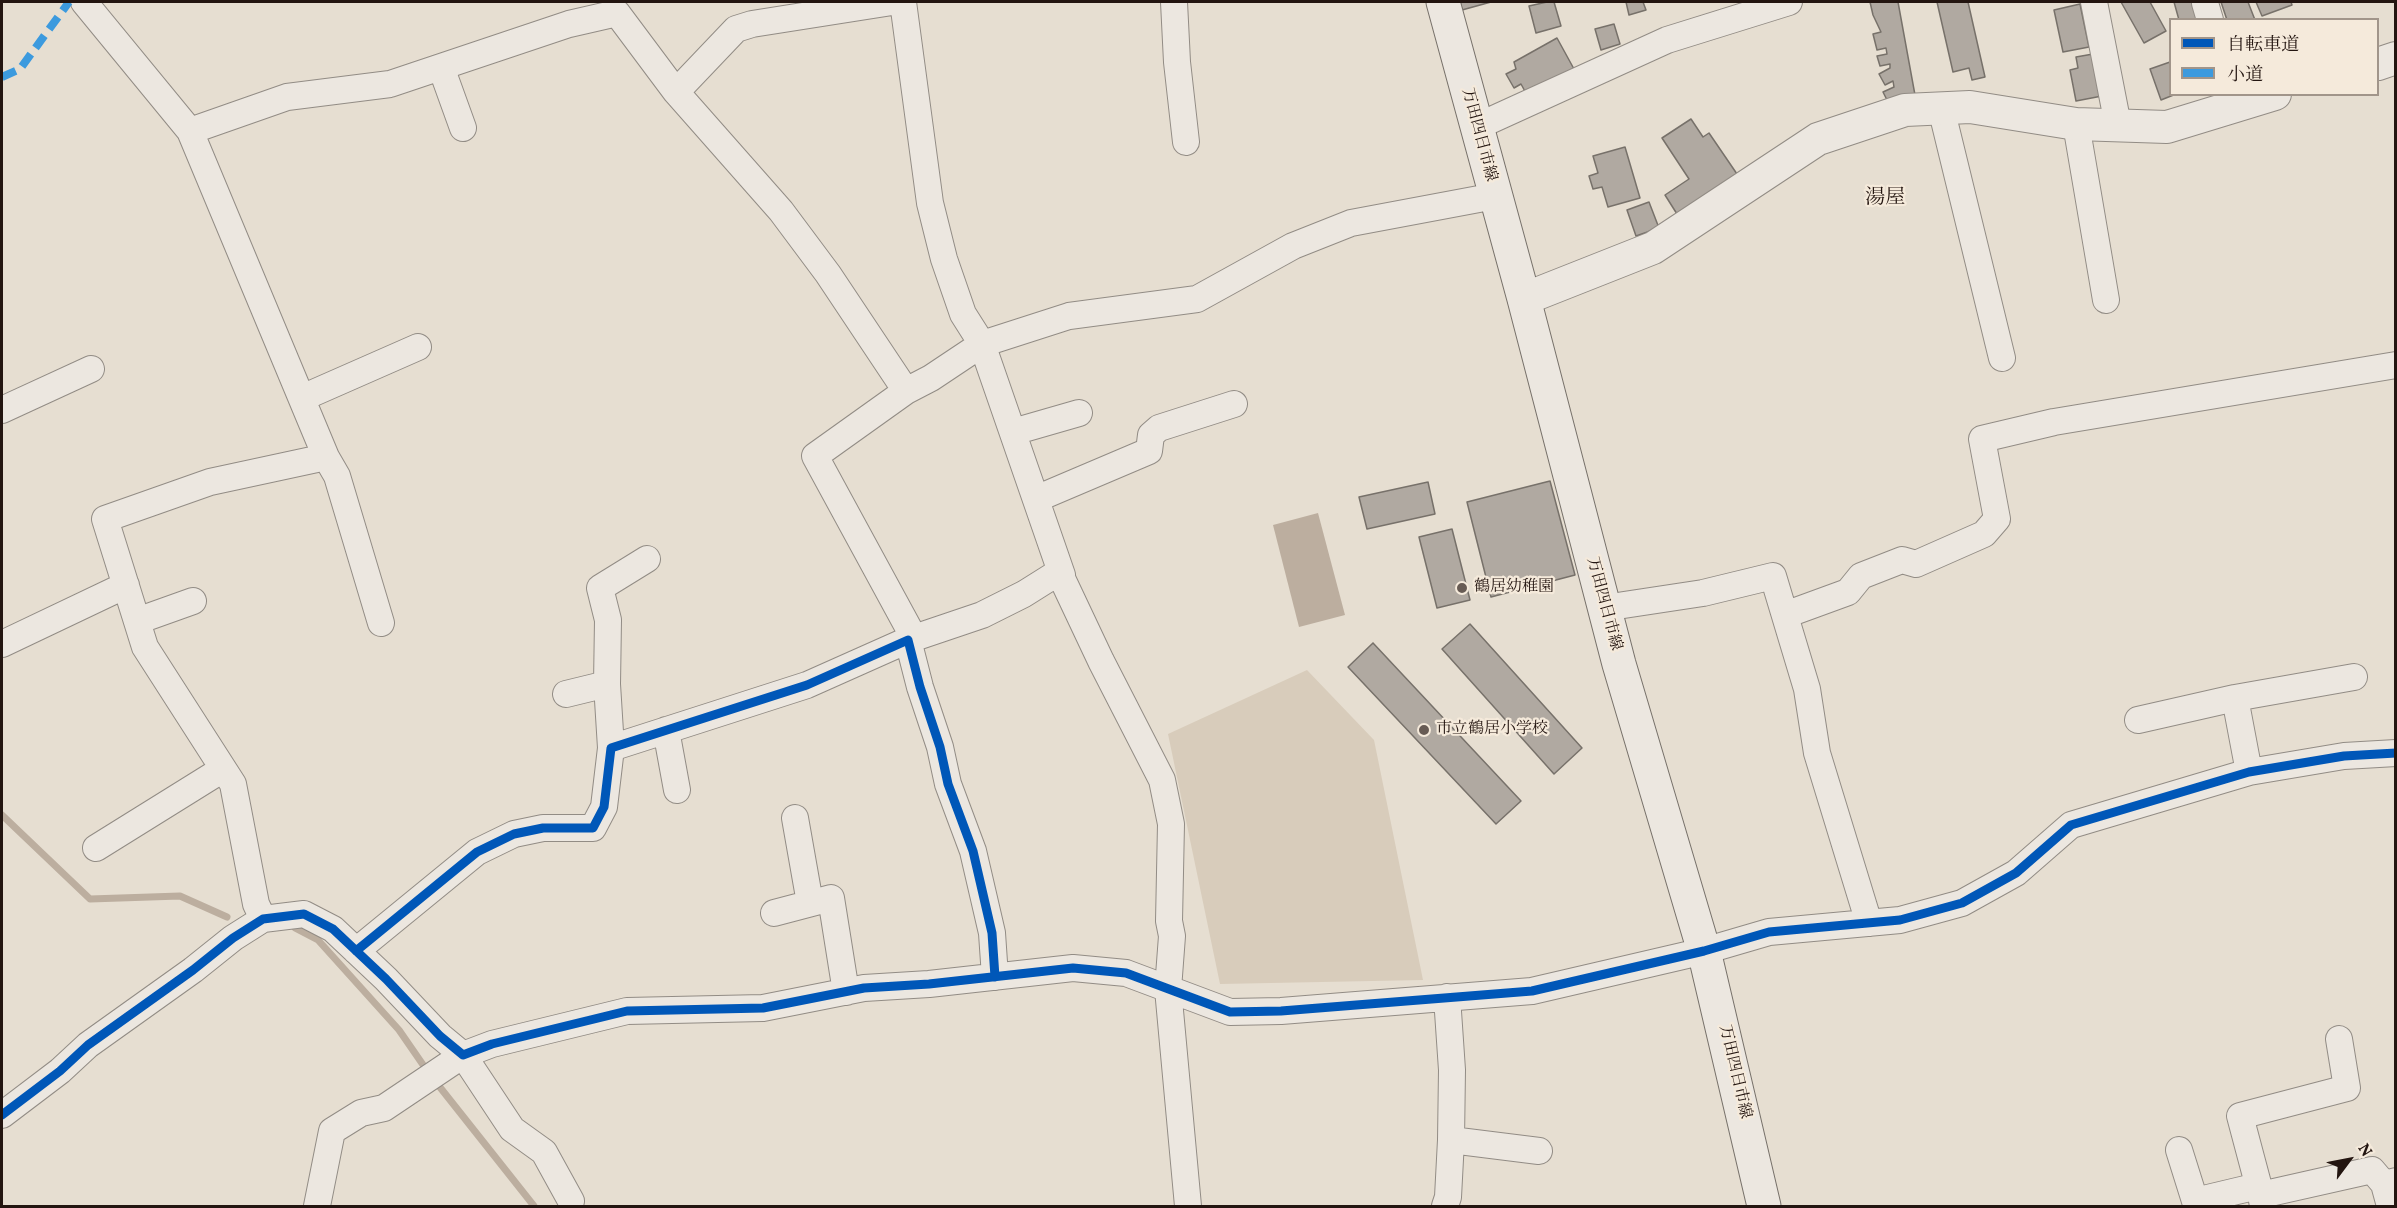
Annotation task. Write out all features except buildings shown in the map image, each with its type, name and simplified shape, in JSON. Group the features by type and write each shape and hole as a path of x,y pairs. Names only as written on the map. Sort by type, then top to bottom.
{"main road":[{"name":"万田四日市線","path":"1443,2 1524,299 1604,608 1704,951 1764,1206"}],"street":[{"path":"84,2 190,131 326,457 337,476 381,623"},
{"path":"676,92 736,29 752,24 892,2"},
{"path":"903,2 930,203 944,259 963,314 982,344 1062,575 1059,572"},
{"path":"1174,2 1177,62 1186,142"},
{"path":"1476,127 1667,40 1746,8 1789,2"},
{"path":"2094,2 2118,125"},
{"path":"190,131 287,97 390,84 569,24 617,13 676,92 781,211 828,274 906,392"},
{"path":"2379,64 2396,58"},
{"path":"441,67 463,128"},
{"path":"1524,299 1653,248 1818,139 1905,110 1970,107 2076,124 2167,127 2236,100 2262,96"},
{"path":"1941,108 2002,358"},
{"path":"2076,124 2106,300"},
{"path":"995,977 992,933 973,851 948,783 940,747 920,687 911,639 815,456 906,392 982,344 1070,315 1197,299 1293,246 1351,223 1495,196"},
{"path":"302,398 418,347"},
{"path":"1785,615 1848,592 1861,576 1902,560 1916,564 1984,534 1997,519 1982,439 2054,422 2396,365"},
{"path":"2,410 91,369"},
{"path":"1036,499 1149,452 1151,435 1159,428 1234,404"},
{"path":"1013,432 1079,413"},
{"path":"262,919 256,904 233,784 145,647 105,519 210,482 326,457"},
{"path":"356,951 477,852 514,834 543,828 593,828 604,807 611,748 607,684 608,620 600,588 647,560"},
{"path":"611,748 807,685 911,639 982,615 1024,594 1059,572"},
{"path":"1059,572 1101,661 1162,780 1171,824 1169,921 1172,936 1168,989 1188,1206"},
{"path":"1604,608 1703,593 1773,576 1807,689 1817,753 1869,923"},
{"path":"2,644 126,585"},
{"path":"136,621 193,602"},
{"path":"2138,720 2235,698 2354,677"},
{"path":"566,694 607,684"},
{"path":"2235,698 2249,772"},
{"path":"666,730 677,790"},
{"path":"317,1206 332,1131 361,1113 384,1107 463,1055 492,1044 627,1011 763,1008 864,988 1073,968 1126,972 1230,1012 1281,1011 1532,991 1704,951 1769,932 1900,920 1962,903 2016,873 2071,825 2249,772 2344,756 2396,753"},
{"path":"96,848 223,769"},
{"path":"795,818 810,903"},
{"path":"774,913 831,898 846,992"},
{"path":"2,1115 60,1071 88,1045 193,970 232,938 262,919 304,914 333,929 440,1036 463,1055 512,1130 544,1152 571,1201"},
{"path":"1445,1206 1448,1197 1452,1140 1452,1070 1447,998"},
{"path":"2261,1196 2240,1116 2347,1088 2339,1039"},
{"path":"1452,1140 1539,1151"},
{"path":"2179,1150 2194,1201 2261,1196 2372,1170 2390,1190"}],"shaded area":[{"path":"1318,513 1345,615 1299,627 1273,525"},
{"path":"1307,670 1374,740 1423,980 1220,984 1168,734"}],"waterway":[{"path":"2,815 90,899 180,896 227,917"},
{"path":"295,928 318,940 399,1030 428,1072"},
{"path":"435,1081 534,1206"}],"marked path":[{"path":"2,77 20,69 69,2"}],"cycle path":[{"path":"356,951 477,852 514,834 543,828 593,828 604,807 611,748 807,685 908,640 920,687 940,747 948,784 973,851 992,933 995,977"},
{"path":"2,1115 60,1071 88,1045 193,970 233,938 263,919 304,914 333,929 386,979 440,1036 463,1055 492,1044 627,1011 763,1008 864,988 929,984 1073,968 1126,973 1230,1012 1281,1011 1532,991 1704,951 1769,932 1900,920 1962,903 2016,873 2071,825 2249,772 2344,756 2396,753"}],"place":[{"name":"鶴居幼稚園","path":"1462,588"},
{"name":"市立鶴居小学校","path":"1424,730"}],"district":[{"name":"湯屋","path":"1885,199"}]}
